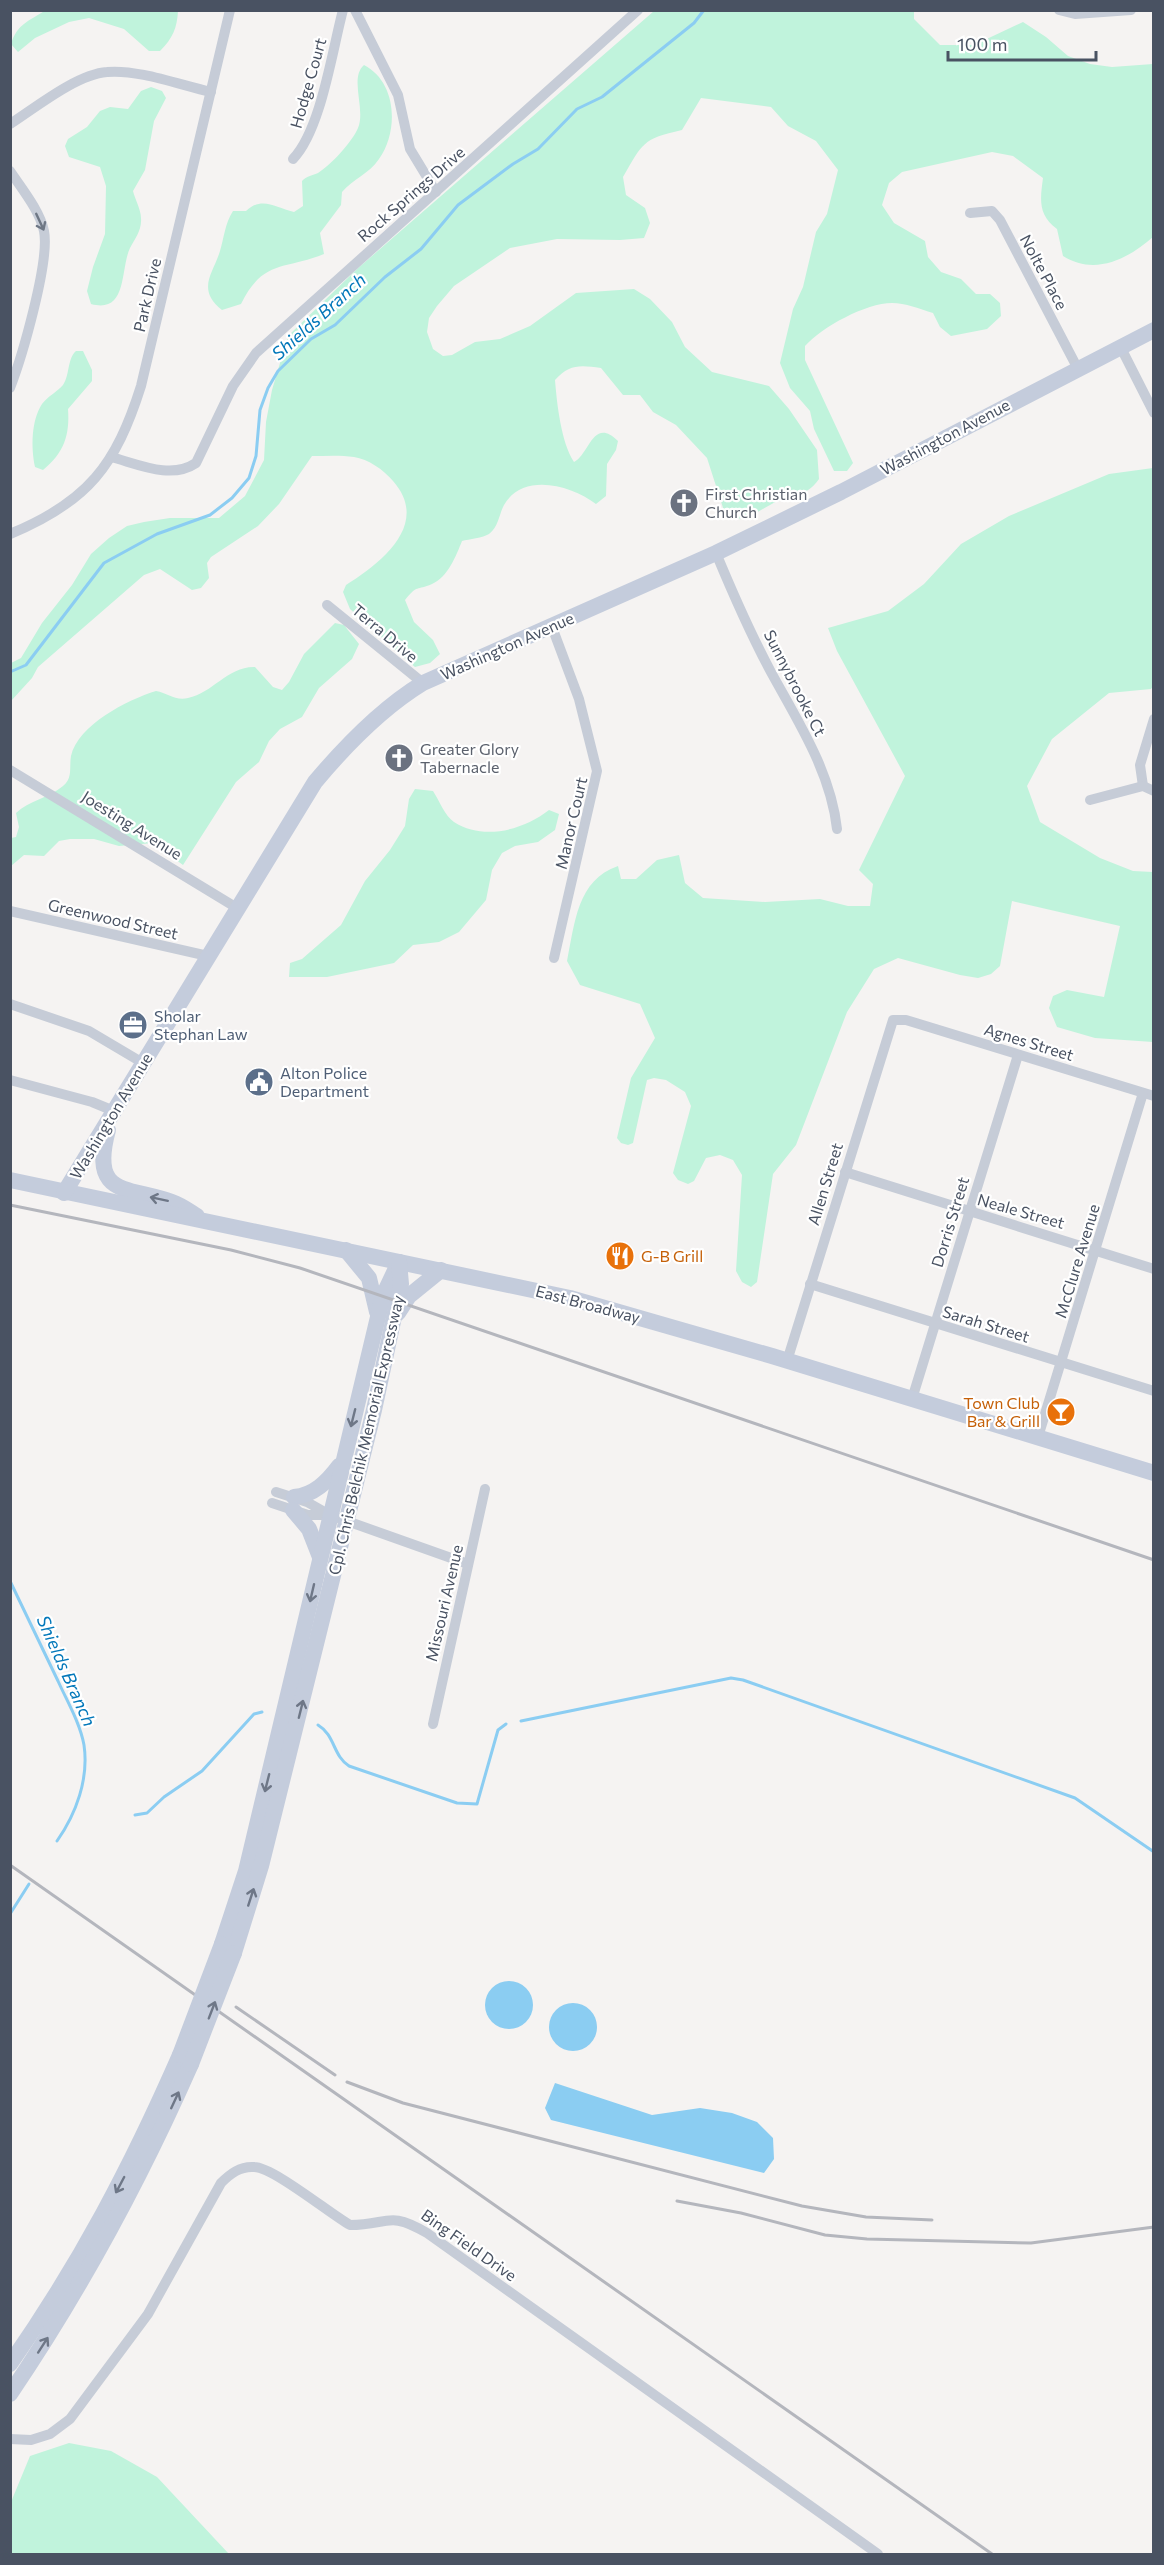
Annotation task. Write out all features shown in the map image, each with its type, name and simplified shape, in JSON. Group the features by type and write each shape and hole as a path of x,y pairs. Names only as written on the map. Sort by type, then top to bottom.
{"main road":[{"name":"Washington Avenue","path":"64,1193 315,782 333,760 387,709 423,683 716,553 841,492 1154,330"},
{"path":"114,1111 102,1157 108,1178 129,1193 173,1202 211,1223"},
{"name":"East Broadway","path":"10,1180 570,1298 787,1361 1154,1473"},
{"path":"346,1251 369,1278 385,1320 409,1296 441,1270"},
{"name":"Cpl. Chris Belchik Memorial Expressway","path":"10,2394 87,2273 128,2198 186,2060 261,1866 346,1521 385,1320 387,1286 399,1262"},
{"name":"Cpl. Chris Belchik Memorial Expressway","path":"228,1949 343,1460 385,1320"},
{"path":"320,1559 309,1529 293,1504 321,1486 343,1460"},
{"name":"Cpl. Chris Belchik Memorial Expressway","path":"10,2364 93,2235 186,2060"}],"street":[{"name":"Park Drive","path":"10,534 50,516 68,504 101,474 124,433 141,386 230,10"},
{"name":"Hodge Court","path":"293,159 304,145 314,122 343,10"},
{"path":"355,10 398,95 410,149 436,192"},
{"name":"Rock Springs Drive","path":"111,457 168,471 187,468 200,458 218,413 256,353 557,86 638,10"},
{"path":"1059,10 1075,14 1131,10"},
{"path":"10,124 83,80 106,72 133,74 211,92"},
{"path":"10,171 40,220 45,245 41,274 10,388"},
{"name":"Nolte Place","path":"970,213 986,209 996,215 1078,369"},
{"path":"1120,346 1154,413"},
{"name":"Sunnybrooke Ct","path":"716,553 771,672 811,745 834,804 837,829"},
{"name":"Terra Drive","path":"327,605 423,683"},
{"name":"Manor Court","path":"552,627 579,699 597,771 555,958"},
{"path":"1143,786 1140,765 1154,718"},
{"name":"Joesting Avenue","path":"10,770 237,908"},
{"path":"1090,800 1143,786 1154,791"},
{"name":"Greenwood Street","path":"10,911 208,956"},
{"path":"10,1004 83,1028 143,1063"},
{"name":"Agnes Street","path":"895,1019 1148,1095"},
{"name":"Allen Street","path":"787,1361 890,1026 895,1019"},
{"name":"Dorris Street","path":"912,1399 1018,1055"},
{"path":"10,1080 92,1102 114,1111"},
{"name":"McClure Avenue","path":"1038,1437 1096,1250 1148,1095"},
{"name":"Neale Street","path":"845,1172 1154,1269"},
{"name":"Sarah Street","path":"810,1284 1154,1391"},
{"name":"Missouri Avenue","path":"432,1724 485,1489"},
{"path":"276,1492 293,1504"},
{"path":"272,1503 293,1504 330,1515 468,1564"},
{"name":"Bing Field Drive","path":"10,2439 31,2440 50,2434 70,2420 148,2314 221,2183 231,2172 252,2166 261,2168 350,2225 394,2218 406,2220 427,2233 878,2554"}],"green space":[{"path":"46,10 178,11 174,32 160,51 149,51 124,29 89,18 69,22 35,38 18,52 11,44 17,32 24,24"},
{"path":"654,11 914,11 914,19 940,45 974,45 1023,22 1046,37 1068,56 1090,64 1112,67 1153,64 1153,237 1133,252 1111,262 1087,265 1075,262 1063,256 1057,229 1043,213 1041,200 1043,178 1013,156 992,152 902,172 889,183 882,205 894,223 925,241 928,257 941,272 961,279 976,294 990,294 1000,303 1001,316 987,329 951,336 940,327 933,313 902,304 881,304 845,317 822,331 805,346 805,360 853,463 847,471 834,471 814,429 810,411 790,388 780,363 793,309 803,287 816,232 827,214 838,170 816,141 788,126 771,107 701,98 682,130 659,136 645,144 623,177 626,195 645,208 650,223 644,238 557,239 510,248 454,286 429,318 427,332 433,349 443,356 452,355 475,342 500,339 530,326 576,293 634,289 650,299 672,322 685,347 712,372 769,386 789,409 817,450 819,479 814,485 802,493 744,518 726,517 707,458 676,425 653,412 640,395 623,395 601,368 587,366 570,368 555,380 563,434 574,462 597,435 610,434 618,441 616,450 607,464 606,496 596,504 586,497 561,487 535,485 523,488 512,495 504,505 497,524 489,534 462,541 451,566 443,576 432,584 415,590 405,600 414,622 433,640 440,654 430,663 415,667 350,609 343,592 346,585 373,566 397,541 404,527 407,512 403,497 389,477 365,460 349,456 312,456 279,504 258,526 211,557 207,563 209,578 201,588 192,590 160,569 144,575 38,667 32,678 11,701 11,663 21,658 42,623 72,585 91,554 109,538 127,526 144,522 170,518 219,518 245,496 264,460 266,422 272,390 288,336 357,269"},
{"path":"364,65 375,73 389,95 392,121 390,135 375,164 342,192 341,205 320,233 324,254 276,268 258,279 241,304 222,310 214,302 208,288 230,216 233,211 246,211 263,203 294,212 303,206 302,181 329,165 358,128 360,112 358,78"},
{"path":"151,87 162,91 166,98 154,121 145,170 133,191 141,215 138,234 130,248 117,296 111,302 103,305 91,304 87,291 105,234 106,186 100,167 69,157 65,146 68,139 87,127 100,111 110,107 128,109 141,91"},
{"path":"76,351 83,351 92,370 92,381 68,409 68,427 64,443 56,457 43,470 35,467 34,460 33,435 36,418 42,404 63,385 71,358"},
{"path":"1153,468 1153,686 1151,689 1109,693 1052,739 1027,786 1040,822 1100,858 1133,871 1153,872 1153,1042 1095,1038 1057,1027 1049,1008 1053,996 1067,990 1104,997 1120,926 1012,901 1000,966 991,974 978,978 960,975 898,958 874,969 847,1012 796,1145 773,1174 757,1282 751,1287 742,1282 736,1271 742,1175 733,1160 720,1155 706,1158 694,1181 688,1184 678,1180 673,1173 691,1106 685,1092 666,1080 654,1078 647,1080 633,1143 628,1145 621,1143 617,1138 631,1078 655,1038 640,1004 580,985 567,961 580,904 594,881 618,866 621,879 636,879 657,860 679,855 685,883 703,898 765,902 820,899 848,906 870,906 873,884 859,870 905,776 837,651 828,628 888,611 924,584 961,544 1009,516 1109,474"},
{"path":"335,623 344,625 359,644 352,659 319,688 302,717 280,729 269,741 259,762 236,782 183,865 153,843 119,846 94,839 70,839 59,841 44,856 24,855 11,866 11,838 16,837 19,827 16,813 66,783 75,745 93,724 105,715 156,691 183,699 197,695 245,668 255,667 273,687 282,690 289,682 304,654"},
{"path":"415,789 433,791 445,812 454,822 478,831 503,831 515,828 549,810 559,814 555,830 538,842 515,846 502,853 492,870 486,900 459,932 439,942 413,945 394,963 327,977 289,977 290,963 302,959 341,925 365,881 390,850 405,826 409,799"},
{"path":"69,2443 111,2451 157,2477 229,2554 11,2554 11,2502 30,2456"}],"water":[{"path":"509,1981 526,1988 533,2005 526,2022 509,2029 492,2022 485,2005 492,1988"},
{"path":"573,2003 590,2010 597,2027 590,2044 573,2051 556,2044 549,2027 556,2010"},
{"path":"555,2083 652,2115 700,2108 732,2113 757,2122 773,2138 774,2159 764,2173 551,2120 545,2108"}],"waterway":[{"name":"Shields Branch","path":"10,672 26,665 104,563 157,534 210,515 232,498 249,478 256,456 260,410 268,388 278,371 311,339 335,325 385,277 421,249 458,205 513,164 538,149 577,109 602,97 694,23 704,10"},
{"name":"Shields Branch","path":"10,1581 73,1712 84,1745 85,1771 80,1796 57,1841"},
{"path":"521,1721 731,1678 743,1680 1075,1798 1154,1852"},
{"path":"135,1815 147,1813 164,1797 202,1771 254,1714 262,1712"},
{"path":"318,1725 328,1734 340,1757 349,1766 457,1803 477,1804 498,1730 506,1724"},
{"name":"Shields Branch","path":"10,1914 29,1884"}],"railway":[{"path":"10,1205 231,1250 300,1268 1154,1560"},
{"path":"10,1865 992,2554"},
{"path":"236,2007 335,2075"},
{"path":"347,2082 403,2103 802,2206 866,2217 932,2220"},
{"path":"677,2201 741,2213 825,2235 867,2239 1031,2243 1154,2227"}],"place":[{"name":"First Christian Church","path":"684,503"},
{"name":"Greater Glory Tabernacle","path":"399,758"},
{"name":"Sholar Stephan Law","path":"133,1025"},
{"name":"Alton Police Department","path":"259,1082"},
{"name":"G-B Grill","path":"620,1256"},
{"name":"Town Club Bar & Grill","path":"1061,1412"}]}
